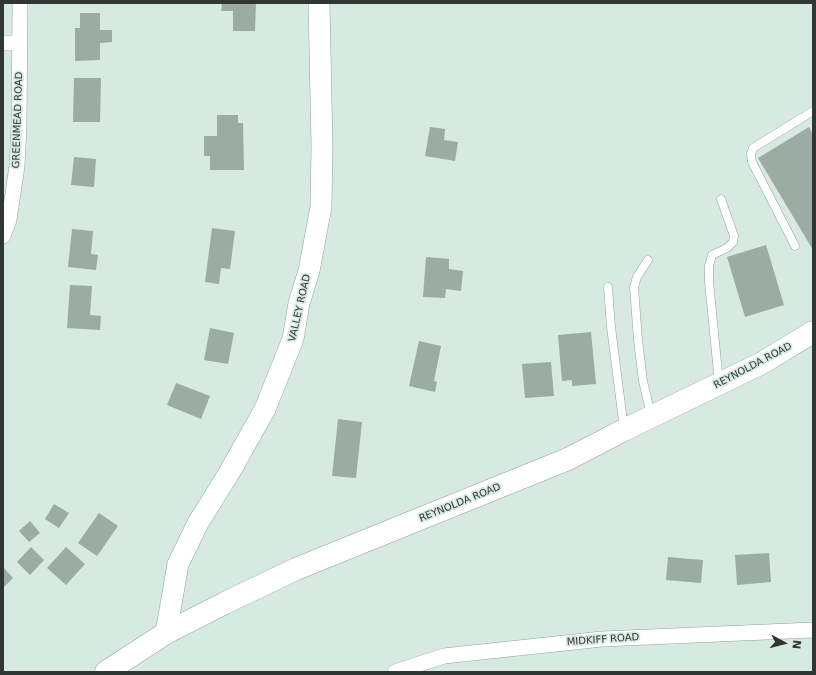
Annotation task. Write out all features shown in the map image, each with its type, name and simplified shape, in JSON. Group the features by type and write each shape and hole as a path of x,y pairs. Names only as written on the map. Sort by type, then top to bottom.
{"main road":[{"name":"REYNOLDA ROAD","path":"106,672 166,632 296,569 568,459 762,363 813,332"}],"street":[{"name":"GREENMEAD ROAD","path":"3,236 9,220 17,166 19,126 20,3"},
{"name":"VALLEY ROAD","path":"166,632 178,564 198,522 229,474 265,410 293,339 300,303 309,270 321,208 322,146 319,3"},
{"path":"3,43 20,43"},
{"name":"MIDKIFF ROAD","path":"395,672 444,656 602,639 813,630"}],"lane":[{"path":"796,246 752,162 751,154 754,148 813,111"},
{"path":"720,384 709,282 709,266 712,256 727,248 733,242 734,236 721,199"},
{"path":"648,260 637,277 634,287 643,381 652,417"},
{"path":"608,287 611,327 624,430"}],"building":[{"path":"222,3 256,3 255,31 233,31 233,11 221,11"},
{"path":"80,13 100,13 100,30 112,30 112,42 100,43 100,60 75,61 75,28 80,28"},
{"path":"74,78 101,78 100,122 73,122"},
{"path":"217,115 238,115 238,123 243,123 244,170 210,170 210,156 204,156 204,136 217,136"},
{"path":"430,127 445,129 444,140 458,142 455,161 425,156"},
{"path":"809,127 813,135 813,250 758,158"},
{"path":"74,157 96,159 94,187 71,185"},
{"path":"212,228 235,231 230,269 221,268 219,284 205,282"},
{"path":"72,229 93,231 91,254 98,255 96,270 68,267"},
{"path":"766,245 784,305 745,317 727,257"},
{"path":"426,257 449,259 449,269 463,271 461,291 446,289 445,298 423,297"},
{"path":"70,285 92,286 90,315 101,316 100,330 67,328"},
{"path":"210,328 234,333 228,364 204,360"},
{"path":"591,332 596,384 572,386 572,380 562,381 558,335"},
{"path":"419,341 441,346 434,381 437,382 435,392 409,386"},
{"path":"551,362 554,396 525,398 522,364"},
{"path":"176,383 210,396 201,419 167,405"},
{"path":"338,419 362,422 356,478 332,476"},
{"path":"54,504 69,513 59,528 45,519"},
{"path":"99,513 118,526 97,556 78,543"},
{"path":"30,521 40,533 29,542 19,531"},
{"path":"31,547 44,560 30,575 17,562"},
{"path":"66,547 85,564 66,585 47,568"},
{"path":"769,553 771,582 737,585 735,555"},
{"path":"668,557 703,560 701,583 666,580"},
{"path":"3,567 13,578 3,588"}]}
